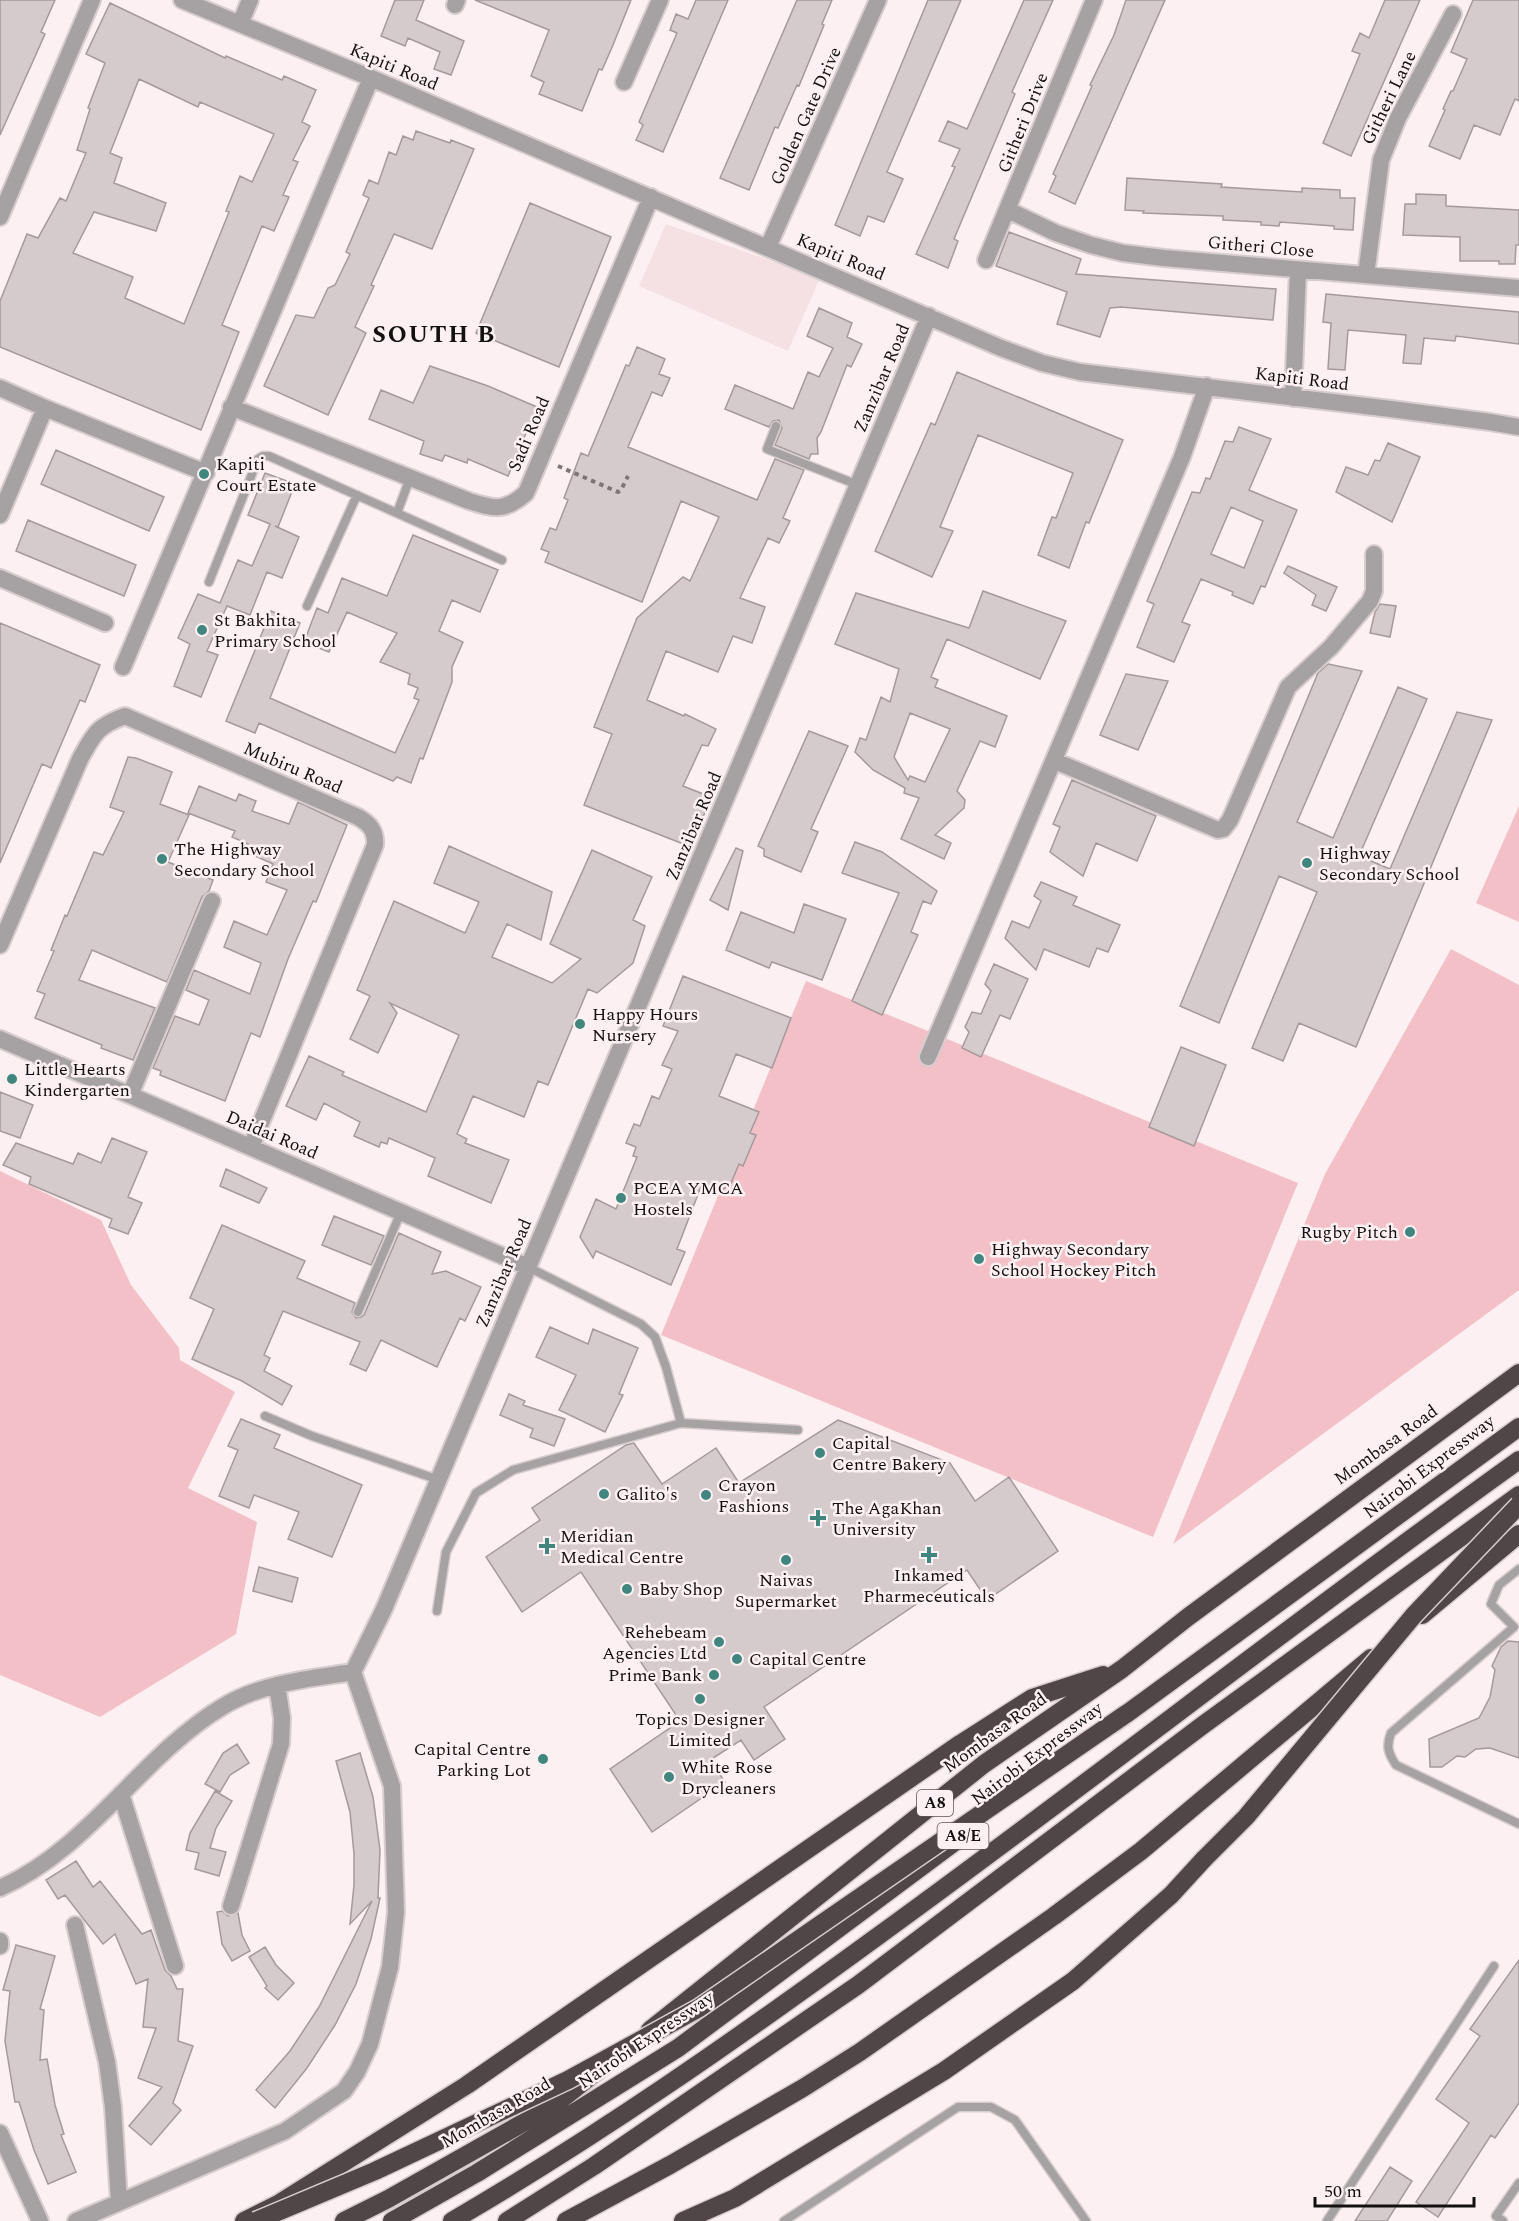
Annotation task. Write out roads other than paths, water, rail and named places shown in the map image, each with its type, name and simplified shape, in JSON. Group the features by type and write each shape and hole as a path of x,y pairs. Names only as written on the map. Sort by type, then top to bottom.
{"highway":[{"name":"Mombasa Road","path":"344,2221 388,2199 553,2106 984,1764 1122,1669 1198,1610 1519,1373"},
{"name":"Nairobi Expressway","path":"392,2221 477,2173 678,2048 1126,1714 1519,1427"},
{"name":"A8/E","path":"452,2221 671,2084 794,1997 1014,1838 1223,1678 1519,1460"},
{"path":"507,2221 594,2166 858,1985 1203,1725 1519,1495"},
{"path":"683,2221 735,2198 944,2071 1073,1981 1171,1895 1246,1816 1414,1615 1519,1505"},
{"path":"566,2221 670,2165 803,2088 860,2052 1045,1923 1142,1851 1519,1534"},
{"path":"244,2221 278,2204 467,2085 960,1744 1032,1698 1122,1669"},
{"path":"256,2221 375,2171 568,2080 699,2008 1126,1714"}],"street":[{"path":"0,217 92,0"},
{"name":"Kapiti Road","path":"182,0 371,78 1001,348 1042,363 1080,372 1424,413 1519,427"},
{"path":"240,24 250,0"},
{"path":"624,82 660,0"},
{"name":"Golden Gate Drive","path":"768,247 878,0"},
{"name":"Githeri Drive","path":"986,260 1094,0"},
{"name":"Githeri Lane","path":"1366,275 1381,160 1398,118 1453,14"},
{"path":"123,667 371,78"},
{"name":"Sadi Road","path":"231,407 488,507 505,508 526,493 651,197"},
{"name":"Githeri Close","path":"1008,210 1056,233 1124,253 1519,288"},
{"path":"1293,398 1298,270"},
{"name":"Zanzibar Road","path":"353,1672 384,1609 929,316"},
{"path":"927,1057 1055,760 1182,456 1207,386"},
{"path":"0,388 206,473"},
{"path":"0,515 45,408"},
{"path":"1055,760 1218,830 1223,829 1230,820 1288,687 1331,647 1370,601 1374,591 1374,554"},
{"path":"0,578 105,623"},
{"name":"Mubiru Road","path":"0,945 80,759 95,732 109,722 125,716 358,817 369,824 376,836 375,845 251,1147"},
{"path":"130,1095 212,901"},
{"name":"Daidai Road","path":"0,1039 528,1267"},
{"path":"0,1888 18,1880 57,1852 188,1732 222,1707 255,1691 277,1685 353,1672 392,1786 396,1912 390,1967 370,2044 357,2072 344,2091 285,2131 76,2221"},
{"path":"231,1906 281,1744 282,1718 277,1685"},
{"path":"121,1794 175,1966"},
{"path":"75,1925 106,2062 113,2107 119,2201"},
{"path":"0,1941 0,1946"},
{"path":"0,2133 40,2221"}],"lane":[{"path":"776,426 768,449 858,485"},
{"path":"209,582 258,459 262,456 269,456 502,560"},
{"path":"397,513 410,478"},
{"path":"307,606 357,495"},
{"path":"358,1311 401,1212"},
{"path":"528,1267 641,1324 655,1337 666,1367 681,1423"},
{"path":"265,1416 312,1436 438,1480"},
{"path":"437,1611 446,1552 476,1493 513,1470 681,1423 798,1430"},
{"path":"1519,1569 1499,1585 1491,1604 1517,1625 1391,1733 1387,1744 1389,1755 1396,1765 1519,1824"},
{"path":"1327,2221 1494,1966"},
{"path":"784,2221 958,2108 991,2107 1015,2120 1086,2221"},
{"path":"1499,2219 1519,2183"}],"place":[{"name":"Kapiti Court Estate","path":"204,474"},
{"name":"St Bakhita Primary School","path":"202,630"},
{"name":"The Highway Secondary School","path":"162,859"},
{"name":"Highway Secondary School","path":"1307,863"},
{"name":"Happy Hours Nursery","path":"580,1024"},
{"name":"Little Hearts Kindergarten","path":"12,1079"},
{"name":"PCEA YMCA Hostels","path":"621,1198"},
{"name":"Rugby Pitch","path":"1410,1232"},
{"name":"Highway Secondary School Hockey Pitch","path":"979,1259"},
{"name":"Capital Centre Bakery","path":"820,1453"},
{"name":"Galito's","path":"604,1494"},
{"name":"Crayon Fashions","path":"706,1495"},
{"name":"The AgaKhan University","path":"818,1518"},
{"name":"Meridian Medical Centre","path":"547,1546"},
{"name":"Inkamed Pharmeceuticals","path":"929,1555"},
{"name":"Naivas Supermarket","path":"786,1560"},
{"name":"Baby Shop","path":"627,1589"},
{"name":"Rehebeam Agencies Ltd","path":"719,1642"},
{"name":"Capital Centre","path":"737,1659"},
{"name":"Prime Bank","path":"714,1675"},
{"name":"Topics Designer Limited","path":"700,1699"},
{"name":"Capital Centre Parking Lot","path":"543,1759"},
{"name":"White Rose Drycleaners","path":"669,1777"}],"district":[{"name":"SOUTH B","path":"434,335"}]}
